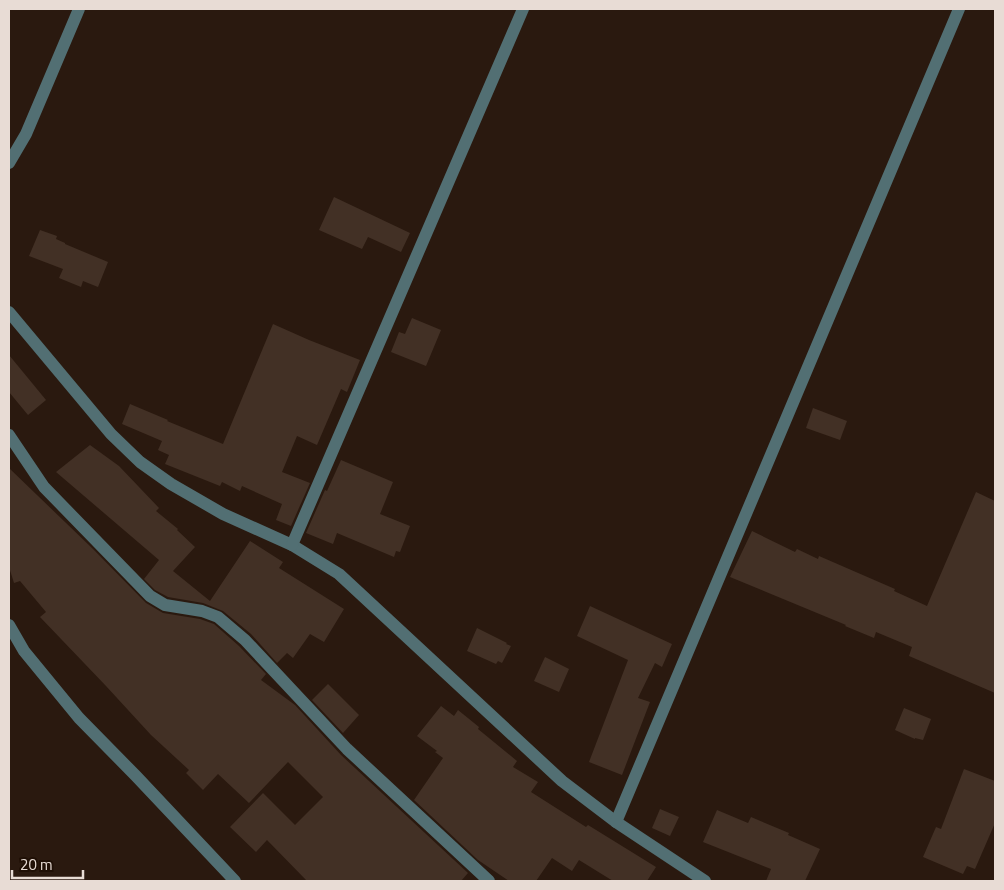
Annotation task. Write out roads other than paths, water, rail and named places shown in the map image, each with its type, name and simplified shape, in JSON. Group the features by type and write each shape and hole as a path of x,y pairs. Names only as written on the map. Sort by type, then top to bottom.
{"street":[{"path":"9,162 26,134 79,9"},
{"path":"292,545 523,9"},
{"path":"616,822 959,9"},
{"path":"9,312 111,434 140,462 170,484 223,514 292,545 339,574 562,781 616,822 705,881"},
{"path":"9,435 44,487 150,596 165,605 202,611 218,617 245,640 347,749 489,881"},
{"path":"9,625 24,652 79,718 234,881"}]}
